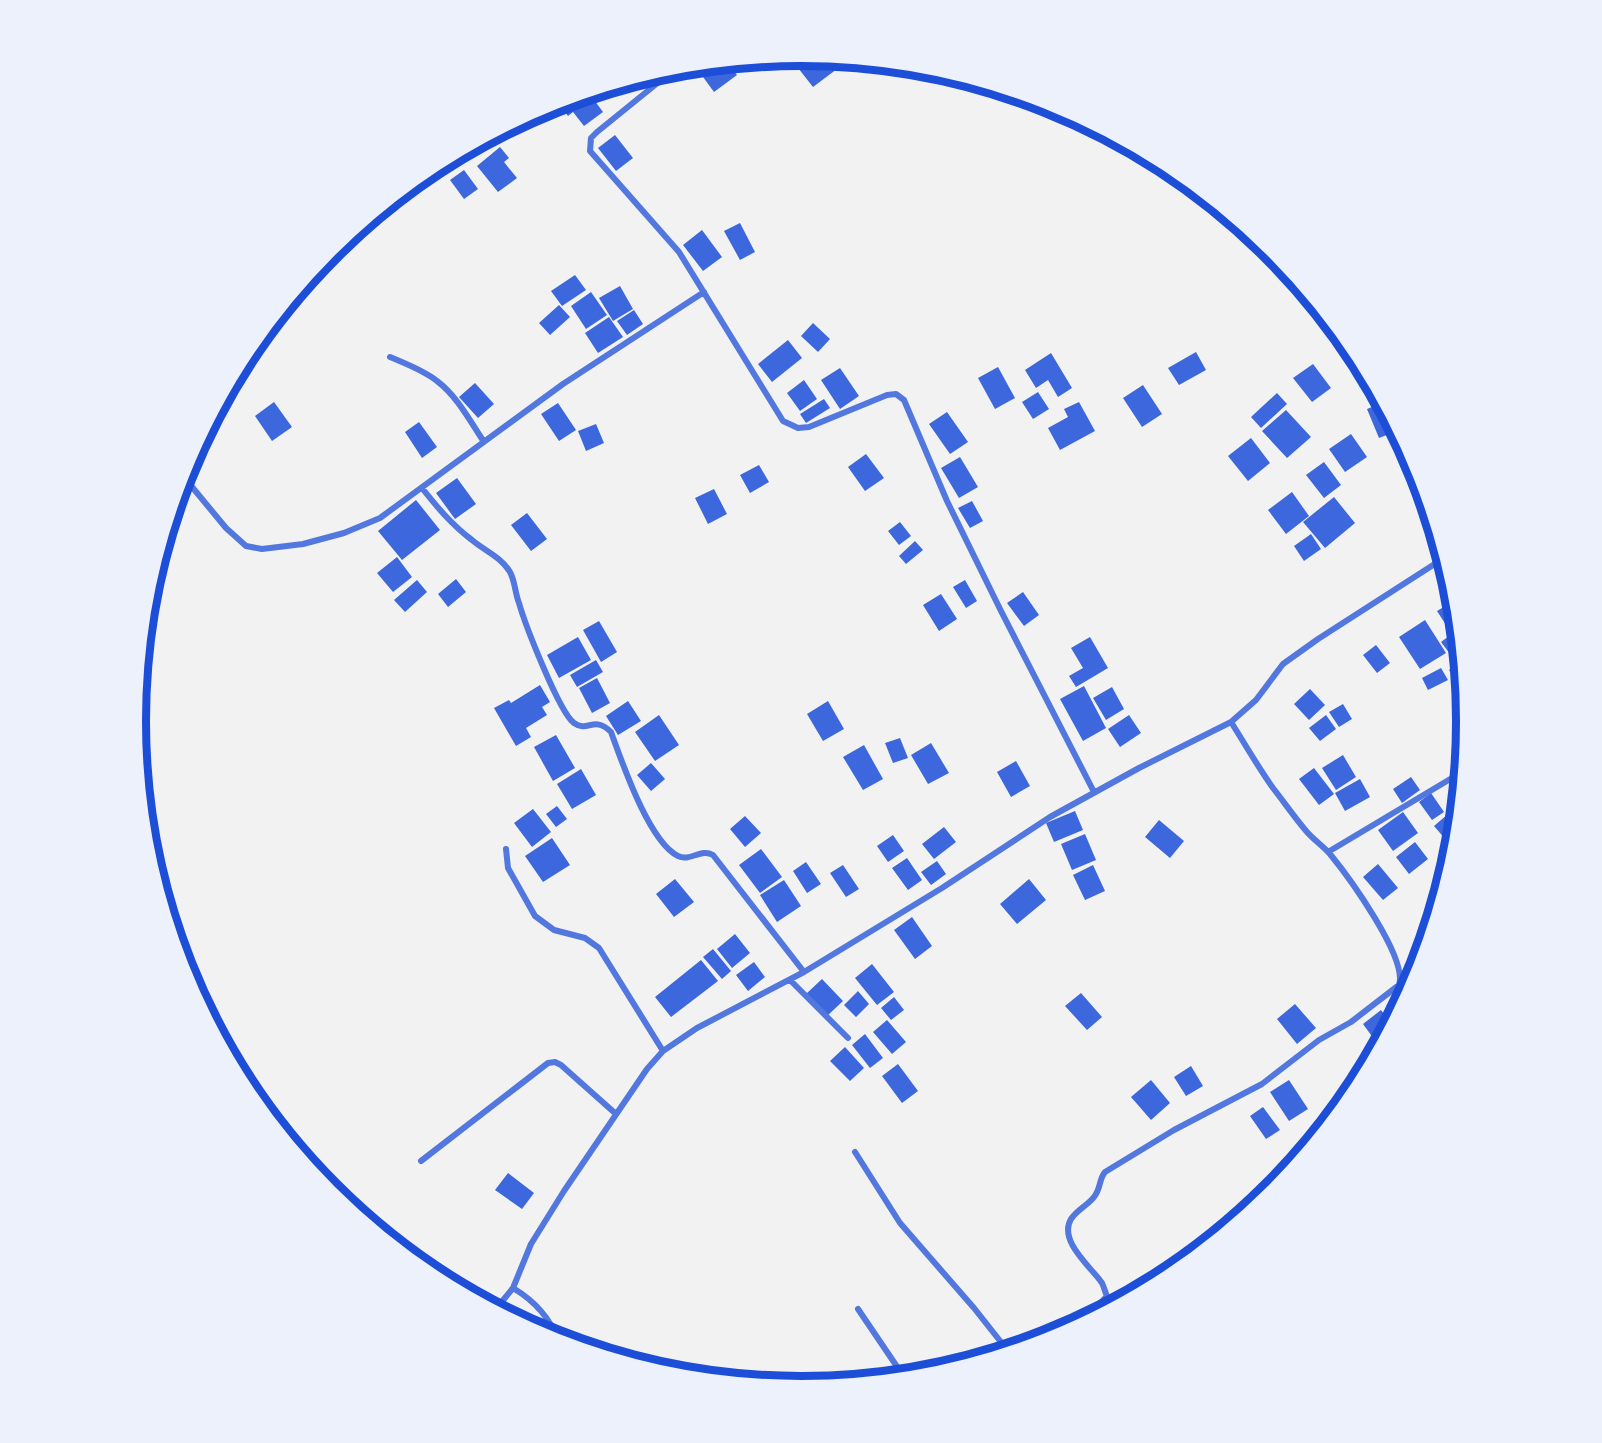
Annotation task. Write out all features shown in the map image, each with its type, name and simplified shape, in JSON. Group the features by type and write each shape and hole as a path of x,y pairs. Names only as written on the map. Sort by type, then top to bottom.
{"street":[{"path":"659,82 591,138 590,151 679,252 783,421 798,428 809,427 887,395 896,394 904,400 977,561 1094,792"},
{"path":"190,484 226,528 246,546 262,549 303,544 344,533 380,518 564,384 704,292"},
{"path":"390,357 439,382 456,401 484,442"},
{"path":"422,488 443,514 472,541 505,564 511,575 518,602 535,646 566,713 574,723 582,726 604,724 611,732 637,802 668,849 680,857 690,857 702,852 712,855 804,972"},
{"path":"500,1303 513,1288 531,1244 564,1191 647,1069 663,1052 698,1028 804,972 942,888 1050,817 1231,722 1256,699 1283,664 1437,563"},
{"path":"1099,1305 1107,1296 1103,1284 1067,1235 1072,1217 1093,1199 1101,1186 1102,1175 1174,1130 1262,1084 1319,1040 1351,1022 1399,985 1401,978 1399,964 1376,919 1328,852 1306,831 1273,788 1231,722"},
{"path":"1328,852 1454,777"},
{"path":"506,849 508,868 535,916 554,930 585,938 599,948 663,1052"},
{"path":"790,980 848,1038"},
{"path":"421,1161 548,1063 555,1062 561,1065 616,1114"},
{"path":"855,1152 900,1223 1003,1345"},
{"path":"513,1288 525,1294 554,1329"},
{"path":"858,1309 899,1369"}],"building":[{"path":"797,66 835,67 837,69 813,87"},
{"path":"733,70 737,75 714,92 701,74"},
{"path":"594,100 603,112 584,126 573,112 568,116 564,111"},
{"path":"615,135 633,158 616,171 598,148"},
{"path":"500,147 509,158 504,162 517,178 498,192 477,166"},
{"path":"464,170 478,189 464,199 450,180"},
{"path":"740,223 755,252 740,260 724,231"},
{"path":"702,230 722,257 703,271 683,245"},
{"path":"575,275 586,290 562,306 551,291"},
{"path":"620,286 633,309 613,321 599,298"},
{"path":"591,292 607,315 586,329 571,306"},
{"path":"559,305 570,317 550,335 539,323"},
{"path":"634,310 643,324 627,335 617,321"},
{"path":"609,317 623,337 598,353 585,333"},
{"path":"813,323 830,339 818,352 801,336"},
{"path":"788,340 802,358 772,382 758,364"},
{"path":"1196,352 1206,370 1179,385 1168,368"},
{"path":"1051,353 1072,388 1058,397 1048,380 1036,388 1025,370"},
{"path":"1313,364 1331,388 1312,402 1293,378"},
{"path":"998,367 1015,398 995,409 978,378"},
{"path":"840,368 859,396 840,409 821,380"},
{"path":"804,380 817,399 800,411 787,393"},
{"path":"475,383 494,404 478,418 459,397"},
{"path":"1143,385 1162,414 1142,427 1123,398"},
{"path":"1038,392 1049,409 1033,419 1022,402"},
{"path":"1277,393 1287,404 1261,428 1251,417"},
{"path":"824,399 830,408 806,423 800,414"},
{"path":"274,402 292,427 272,441 255,416"},
{"path":"1079,402 1095,431 1060,450 1048,428 1068,417 1064,409"},
{"path":"558,403 576,430 559,441 541,414"},
{"path":"1375,406 1390,434 1379,438 1367,409"},
{"path":"1286,410 1311,437 1287,458 1262,431"},
{"path":"947,412 968,442 950,454 929,424"},
{"path":"419,422 437,447 422,458 405,432"},
{"path":"596,424 604,443 586,451 578,431"},
{"path":"1351,434 1367,457 1345,472 1329,449"},
{"path":"1251,438 1270,463 1248,481 1228,456"},
{"path":"866,454 884,478 865,491 848,467"},
{"path":"960,457 978,487 959,498 941,468"},
{"path":"1324,462 1341,485 1324,498 1306,475"},
{"path":"759,465 769,482 750,493 740,475"},
{"path":"457,478 476,504 455,519 436,493"},
{"path":"714,489 727,514 708,524 695,498"},
{"path":"1292,492 1309,516 1286,534 1268,510"},
{"path":"1334,497 1355,523 1325,548 1303,522"},
{"path":"416,500 440,530 402,560 378,531"},
{"path":"972,501 983,521 970,528 958,508"},
{"path":"527,513 547,539 531,551 511,525"},
{"path":"900,522 911,536 899,545 888,531"},
{"path":"1311,534 1321,549 1304,561 1294,546"},
{"path":"915,541 923,550 906,564 899,556"},
{"path":"397,557 412,577 393,592 377,573"},
{"path":"456,579 466,592 448,607 438,594"},
{"path":"417,580 427,592 405,612 394,600"},
{"path":"965,580 977,601 966,608 953,587"},
{"path":"1023,592 1039,615 1024,626 1007,603"},
{"path":"941,594 957,619 939,631 923,605"},
{"path":"1446,606 1449,623 1446,625 1437,611"},
{"path":"1425,620 1446,653 1420,669 1399,637"},
{"path":"599,621 617,652 601,662 583,630"},
{"path":"1451,635 1453,658 1441,642"},
{"path":"578,637 591,660 559,678 547,655"},
{"path":"1090,637 1108,668 1076,687 1069,676 1083,668 1071,648"},
{"path":"1376,645 1390,663 1377,673 1363,655"},
{"path":"596,660 603,672 577,687 570,675"},
{"path":"1454,667 1455,680 1449,670"},
{"path":"1441,668 1448,680 1428,690 1422,678"},
{"path":"597,678 610,703 592,713 579,688"},
{"path":"540,685 550,702 542,707 547,715 526,728 531,737 516,746 494,708 509,700 511,703"},
{"path":"1084,686 1106,728 1083,741 1060,699"},
{"path":"1112,687 1124,709 1106,720 1093,698"},
{"path":"1310,689 1325,705 1309,720 1294,704"},
{"path":"628,701 641,721 618,735 606,716"},
{"path":"828,701 844,729 823,741 807,714"},
{"path":"1343,704 1352,719 1339,727 1329,712"},
{"path":"659,715 679,745 655,761 635,732"},
{"path":"1129,715 1141,733 1120,747 1108,729"},
{"path":"1326,715 1336,729 1320,741 1309,728"},
{"path":"556,735 575,768 553,781 534,747"},
{"path":"900,738 908,758 893,763 885,743"},
{"path":"931,743 949,773 928,784 911,755"},
{"path":"864,745 883,779 863,790 843,757"},
{"path":"1343,755 1356,777 1336,790 1322,768"},
{"path":"1016,761 1030,786 1011,797 997,772"},
{"path":"651,763 665,779 651,791 637,775"},
{"path":"1314,768 1334,794 1319,805 1299,779"},
{"path":"581,769 596,795 572,809 557,784"},
{"path":"1411,777 1420,790 1402,803 1393,789"},
{"path":"1360,779 1370,797 1345,811 1335,793"},
{"path":"1431,793 1444,812 1432,820 1419,802"},
{"path":"557,806 567,819 556,827 546,814"},
{"path":"533,809 551,832 532,847 514,823"},
{"path":"1075,811 1083,830 1054,842 1046,823"},
{"path":"1403,812 1418,833 1393,851 1378,830"},
{"path":"1448,814 1450,816 1446,840 1434,826"},
{"path":"745,816 761,833 745,847 730,829"},
{"path":"1159,820 1184,841 1170,858 1145,837"},
{"path":"944,827 956,842 934,859 922,844"},
{"path":"1085,834 1096,860 1072,870 1061,844"},
{"path":"893,835 904,851 888,862 877,846"},
{"path":"552,838 570,865 543,882 525,856"},
{"path":"1415,842 1428,859 1409,874 1396,857"},
{"path":"761,849 782,877 760,893 739,865"},
{"path":"907,858 922,880 908,890 892,868"},
{"path":"937,861 946,874 931,885 921,872"},
{"path":"806,862 821,884 807,893 793,871"},
{"path":"1378,864 1398,888 1383,900 1363,877"},
{"path":"843,865 859,889 846,897 830,873"},
{"path":"1093,865 1105,891 1085,900 1073,875"},
{"path":"675,879 694,902 674,917 656,894"},
{"path":"1029,879 1046,900 1017,924 1000,904"},
{"path":"784,880 801,906 777,922 760,895"},
{"path":"912,917 932,946 915,959 894,930"},
{"path":"735,934 750,953 732,968 717,949"},
{"path":"713,949 731,971 722,979 703,957"},
{"path":"701,960 718,981 671,1017 655,997"},
{"path":"754,962 765,977 748,991 736,975"},
{"path":"872,964 894,992 877,1005 855,978"},
{"path":"822,979 843,1001 827,1016 806,994"},
{"path":"858,991 869,1004 856,1017 844,1005"},
{"path":"1081,993 1102,1017 1087,1030 1065,1006"},
{"path":"894,997 904,1010 891,1020 881,1008"},
{"path":"1295,1004 1316,1028 1297,1044 1277,1019"},
{"path":"1381,1010 1386,1017 1374,1039 1363,1024"},
{"path":"887,1020 906,1042 892,1054 873,1032"},
{"path":"865,1034 883,1058 870,1068 852,1045"},
{"path":"845,1047 864,1068 850,1081 830,1061"},
{"path":"898,1064 918,1091 902,1103 882,1076"},
{"path":"1191,1066 1203,1086 1186,1096 1174,1077"},
{"path":"1151,1080 1170,1103 1151,1120 1131,1097"},
{"path":"1289,1080 1308,1109 1289,1121 1270,1092"},
{"path":"1263,1107 1280,1130 1266,1139 1250,1116"},
{"path":"508,1173 534,1193 522,1209 495,1190"}]}
